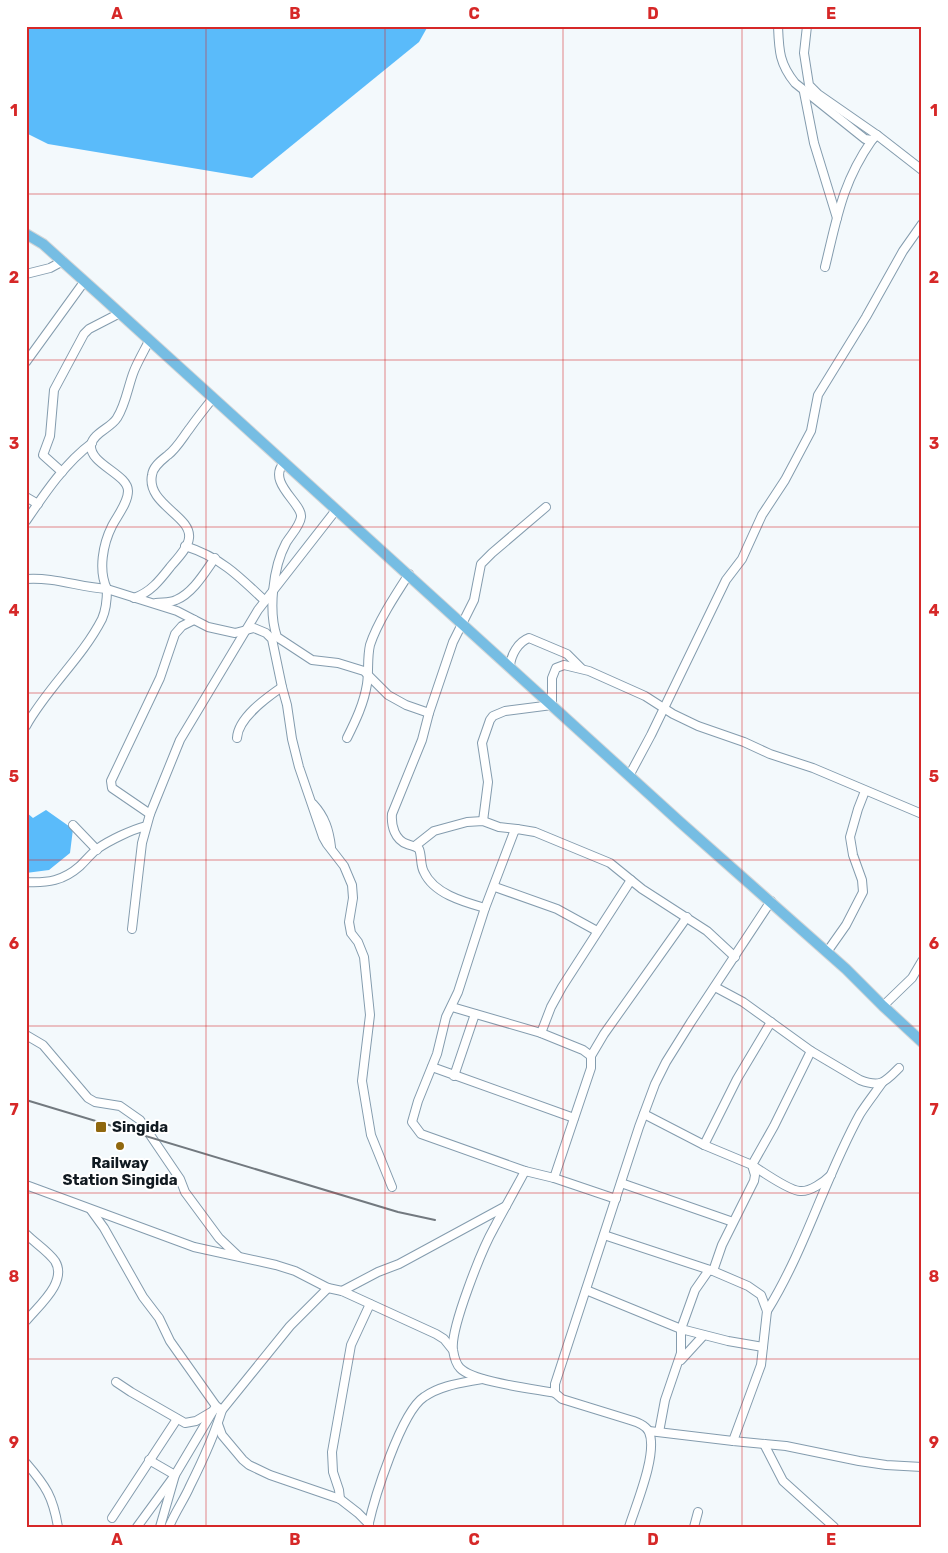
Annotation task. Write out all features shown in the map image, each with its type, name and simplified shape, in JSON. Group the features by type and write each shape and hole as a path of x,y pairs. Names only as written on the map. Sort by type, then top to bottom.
{"main road":[{"path":"26,234 44,244 629,776 827,952 922,1042"}],"street":[{"path":"778,26 779,51 786,71 804,92 865,139 875,137"},
{"path":"807,26 804,53 809,85 875,137 922,170"},
{"path":"804,92 814,143 837,218"},
{"path":"825,268 844,190 850,176 875,137"},
{"path":"629,776 664,709 726,580 742,559 762,516 785,480 811,431 818,395 866,317 903,251 922,224"},
{"path":"26,274 50,268 63,262"},
{"path":"26,362 84,282"},
{"path":"62,472 42,455 50,436 54,390 84,334 89,329 120,313"},
{"path":"26,521 62,472 120,414 134,371 149,341"},
{"path":"134,598 143,595 156,585 185,546 189,536 188,528 163,504 156,494 152,484 152,475 159,462 178,445 213,398"},
{"path":"26,726 40,704 73,663 102,619 106,605 107,589 102,573 102,564 111,528 125,503 128,492 127,485 101,463 94,454 91,449 92,443"},
{"path":"284,463 281,467 280,479 288,496 300,511 301,518 285,545 280,558 274,589 272,621 277,637 312,660 338,662 360,669 368,673 377,686 388,695 406,705 429,712"},
{"path":"26,497 38,504"},
{"path":"485,908 464,902 432,883 423,871 421,853 414,846 398,838 392,822 392,814 417,754 429,712 450,652 474,600 481,564 546,507"},
{"path":"132,929 139,860 146,826 180,740 265,601 336,510"},
{"path":"185,546 215,558 235,573 265,601"},
{"path":"148,603 175,601 183,597 198,582 215,558"},
{"path":"347,738 363,702 368,673 369,652 374,636 409,574"},
{"path":"26,579 51,579 107,589 177,611 208,627 236,633 247,628 260,630 272,639 287,705 298,767 323,837 344,866 352,884 353,898 349,922 351,933 358,942 364,957 370,1014 362,1081 371,1135 392,1187"},
{"path":"150,814 117,793 112,788 111,781 160,678 175,634 182,626 194,620"},
{"path":"510,666 510,660 515,650 524,640 529,638 567,654 581,668"},
{"path":"483,821 488,774 482,743 490,720 505,711 552,705 552,678 554,671 559,666 564,665 581,668 645,696 664,709 698,726 744,742 770,754 814,768 922,814"},
{"path":"237,738 239,727 253,711 272,693 282,687"},
{"path":"827,952 846,925 863,892 862,880 852,855 850,836 865,791"},
{"path":"414,846 424,837 444,827 467,822 483,821 499,827 535,832 610,863 642,889 687,917 722,943 735,957"},
{"path":"73,824 97,850"},
{"path":"26,882 57,880 78,868 97,850 136,829 146,826"},
{"path":"517,828 485,908 452,1007 443,1026 432,1067 412,1120 416,1129 421,1134 525,1171 554,1178 616,1199"},
{"path":"541,1033 556,997 630,880"},
{"path":"494,887 557,909 597,931"},
{"path":"555,1393 555,1384 655,1084 666,1062 770,901"},
{"path":"554,1178 591,1068 591,1056 604,1034 687,917"},
{"path":"883,1006 917,978 922,961"},
{"path":"715,987 743,1002 811,1051 860,1080 875,1084 882,1083"},
{"path":"452,1007 541,1033 583,1050 591,1056"},
{"path":"454,1076 475,1014"},
{"path":"704,1145 737,1079 771,1022"},
{"path":"26,1035 44,1045 88,1098 95,1102 120,1106 140,1120 180,1179 186,1192 219,1238 238,1257"},
{"path":"659,1432 665,1400 678,1363 682,1342 681,1328 695,1290 711,1270 754,1181 755,1175 752,1165 774,1126 811,1051"},
{"path":"432,1067 574,1118"},
{"path":"733,1441 756,1381 763,1348 767,1311 792,1265 861,1113 882,1083 899,1068"},
{"path":"644,1114 704,1145 752,1165 800,1192 812,1188 833,1174"},
{"path":"452,1349 458,1320 469,1286 488,1241 525,1171"},
{"path":"621,1183 733,1222"},
{"path":"26,1186 194,1247 276,1265 328,1288 342,1291 441,1337 452,1349 459,1367 482,1379 555,1393 570,1402 641,1424 649,1430 786,1446 814,1453 886,1465 922,1467"},
{"path":"342,1291 378,1272 399,1264 506,1206"},
{"path":"91,1210 104,1228 143,1297 159,1318 170,1341 217,1409 218,1424 222,1435 243,1460 270,1475 340,1500 358,1513 368,1525"},
{"path":"26,1234 55,1261 58,1275 57,1282 51,1291 26,1321"},
{"path":"604,1235 711,1270 748,1286 756,1291 764,1301 767,1311"},
{"path":"137,1527 175,1475 217,1409 290,1326 328,1288"},
{"path":"586,1290 703,1336 763,1348"},
{"path":"340,1500 339,1490 332,1472 332,1452 351,1345 370,1304"},
{"path":"678,1363 703,1336"},
{"path":"368,1525 393,1449 411,1411 422,1398 436,1390 482,1379"},
{"path":"116,1382 130,1392 185,1422 192,1422 217,1409"},
{"path":"112,1518 177,1419"},
{"path":"169,1527 178,1506 191,1485 218,1424"},
{"path":"629,1527 650,1462 652,1443 649,1430"},
{"path":"764,1444 783,1481 834,1527"},
{"path":"150,1460 175,1475"},
{"path":"26,1463 46,1488 55,1511 58,1527"},
{"path":"160,1527 175,1475"},
{"path":"694,1527 698,1512"}],"shaded area":[{"path":"26,26 428,26 419,42 252,178 48,144 26,133"},
{"path":"46,810 73,829 70,853 49,870 26,873 26,812 33,818"}],"railway":[{"path":"26,1100 398,1212 435,1220"}],"place":[{"name":"Singida","path":"101,1127"},
{"name":"Railway Station Singida","path":"120,1146"}]}
